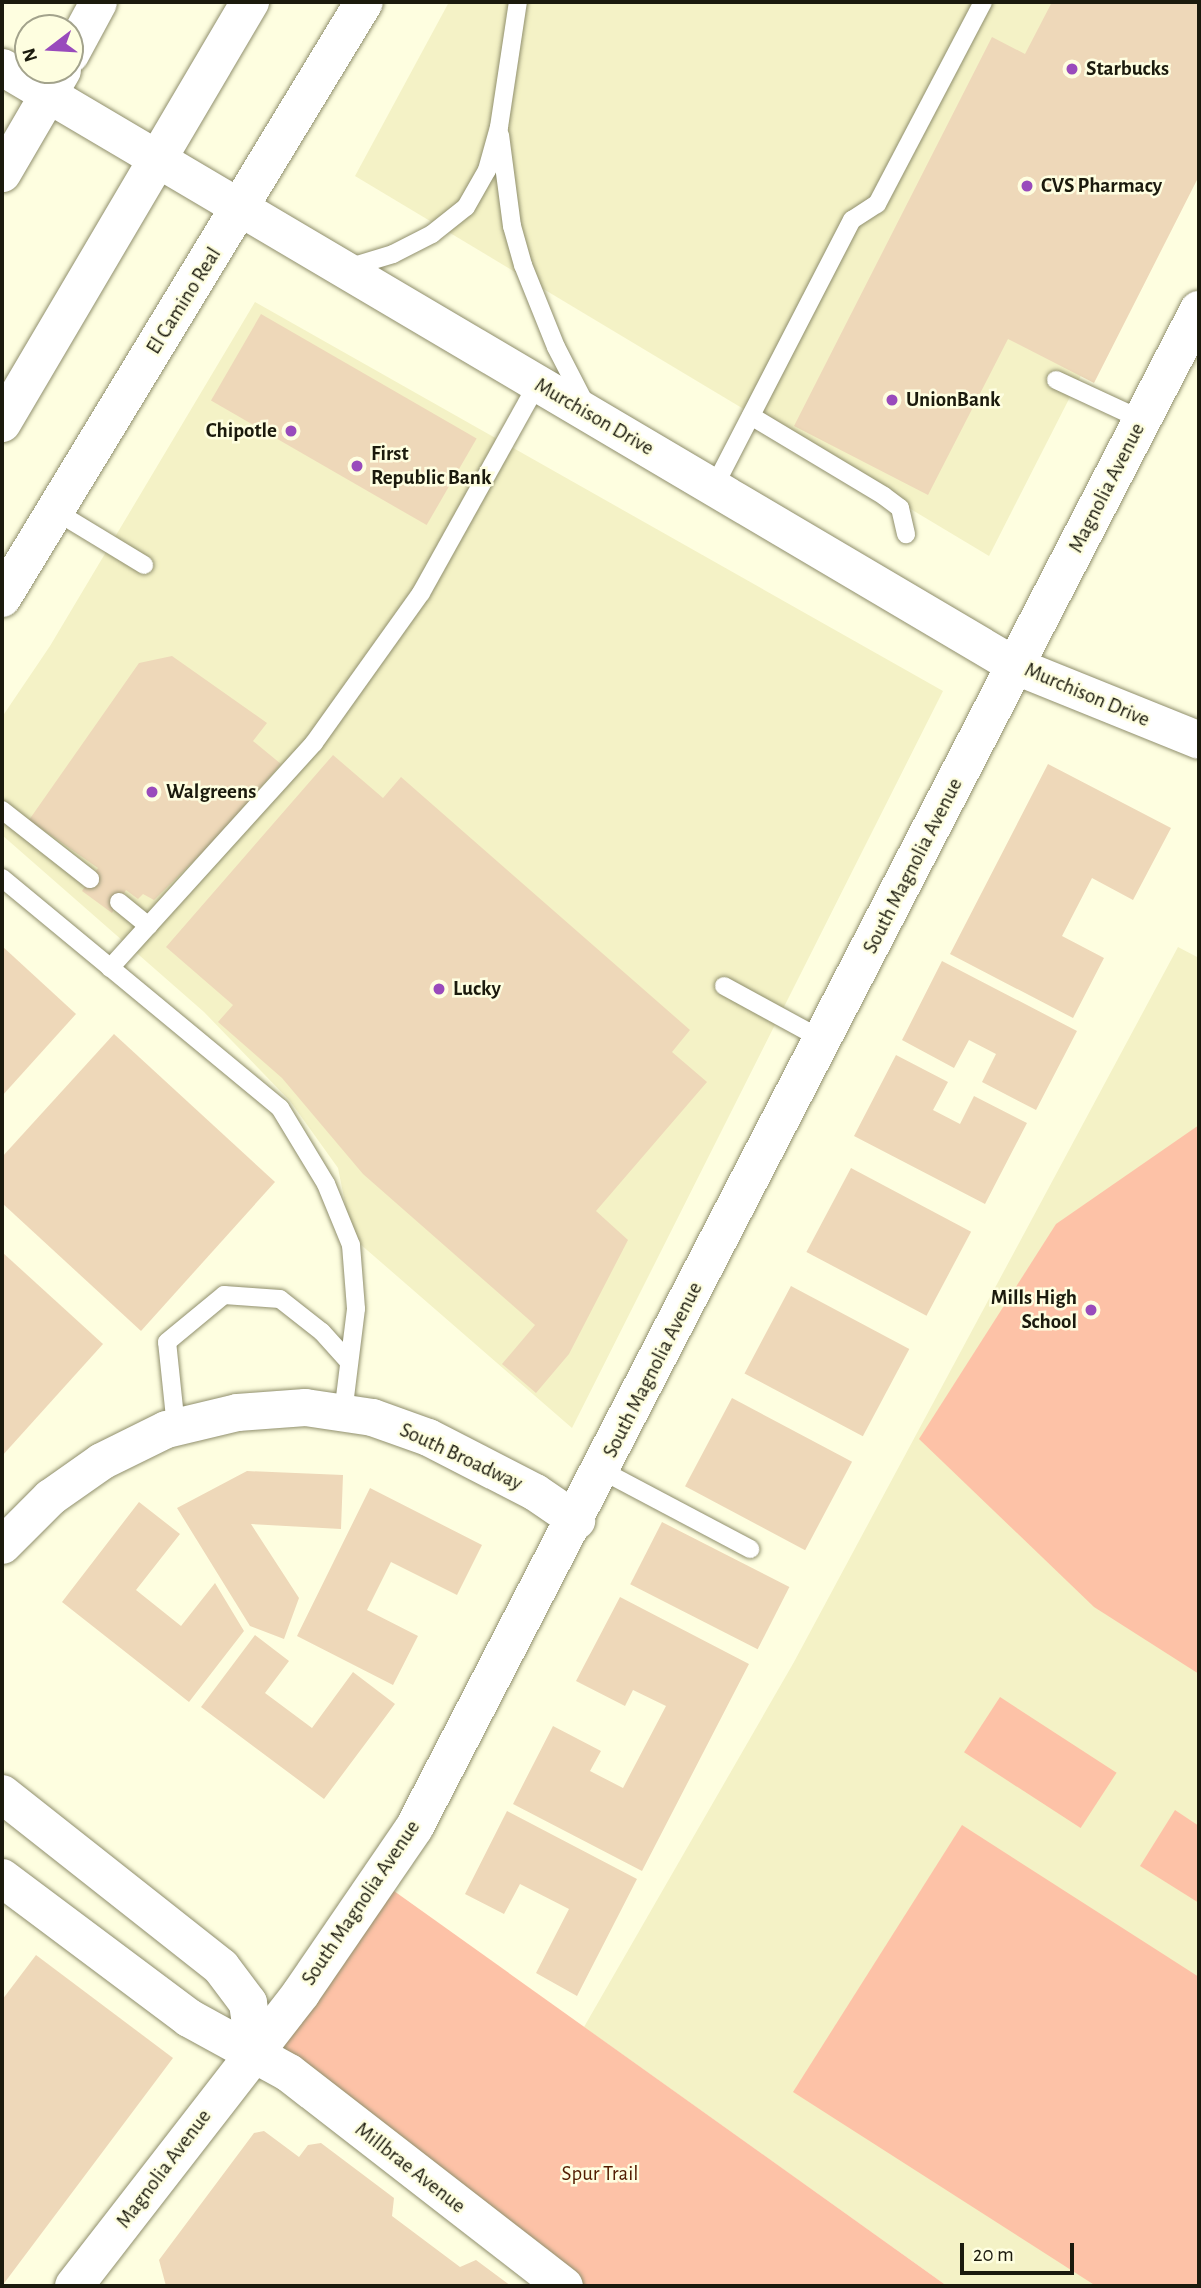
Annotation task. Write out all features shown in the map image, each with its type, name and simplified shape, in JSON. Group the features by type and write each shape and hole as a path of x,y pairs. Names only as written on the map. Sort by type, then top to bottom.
{"main road":[{"path":"2,423 250,2"},
{"name":"El Camino Real","path":"2,598 57,512 364,2"},
{"name":"Magnolia Avenue","path":"1016,666 1199,310"},
{"name":"South Magnolia Avenue","path":"255,2052 414,1828 576,1520 1016,666"},
{"path":"2,1794 221,1967 248,2003 255,2052"},
{"name":"Millbrae Avenue","path":"2,1878 189,2018 289,2073 564,2286"},
{"name":"Magnolia Avenue","path":"74,2286 255,2052"}],"street":[{"path":"84,28 98,2"},
{"path":"2,173 54,84"},
{"name":"Murchison Drive","path":"58,84 158,159 1016,666 1199,740"},
{"name":"South Broadway","path":"2,1545 50,1497 101,1461 176,1427 237,1412 304,1407 372,1417 428,1437 535,1492 576,1520"}],"lane":[{"path":"344,269 393,254 432,234 466,206 487,170 499,127 518,2"},
{"path":"714,487 852,220 877,204 983,2"},
{"path":"499,127 512,226 523,265 556,347 591,415"},
{"path":"1056,380 1142,420"},
{"path":"110,968 300,762 421,593 538,383"},
{"path":"751,416 900,508 906,534"},
{"path":"57,512 144,565"},
{"path":"2,810 90,879"},
{"path":"2,878 280,1108 326,1184 351,1245 356,1309 342,1413"},
{"path":"119,902 149,926"},
{"path":"724,986 823,1040"},
{"path":"176,1427 167,1342 224,1295 280,1299 322,1332 349,1362"},
{"path":"601,1470 750,1549"}],"shaded area":[{"path":"449,2 1199,2 1199,144 989,556 355,176"},
{"path":"255,302 943,691 572,1428 352,1237 338,1168 290,1101 204,1012 2,835 2,717 50,646"},
{"name":"Mills High School","path":"1178,947 1199,958 1199,2286 947,2286 584,2027 794,1662"}],"green space":[{"path":"1199,1125 1199,1674 1094,1607 919,1439 1056,1224"},
{"path":"1000,1697 1117,1773 1081,1828 964,1752"},
{"path":"1175,1810 1199,1826 1199,1903 1140,1866"},
{"path":"962,1825 1199,1977 1199,2286 1096,2286 793,2092"},
{"name":"Spur Trail","path":"380,1881 947,2286 565,2286 255,2052"}],"building":[{"path":"1052,2 1199,2 1199,176 1094,383 1008,339 928,495 794,426 992,37 1025,54"},
{"path":"261,314 477,438 427,525 211,401"},
{"name":"Walgreens","path":"172,656 267,723 253,741 281,764 213,842 154,900 143,894 138,899 126,890 112,913 82,891 98,868 29,820 139,663"},
{"path":"333,755 383,798 401,777 690,1030 672,1052 707,1082 596,1211 628,1240 569,1354 536,1393 502,1364 535,1325 363,1174 282,1078 218,1022 233,1005 166,947"},
{"path":"1048,764 1171,828 1133,900 1092,878 1062,936 1104,958 1073,1018 950,954"},
{"path":"2,946 76,1014 2,1096"},
{"path":"942,961 1077,1031 1036,1110 982,1082 996,1054 969,1040 954,1068 902,1040"},
{"path":"114,1034 275,1182 141,1331 2,1203 2,1157"},
{"path":"896,1055 948,1082 933,1110 960,1124 974,1096 1027,1123 985,1204 854,1136"},
{"path":"851,1168 971,1232 926,1316 806,1252"},
{"path":"2,1252 103,1344 2,1456"},
{"path":"791,1286 909,1349 863,1436 745,1373"},
{"path":"732,1398 852,1462 805,1550 685,1486"},
{"path":"247,1471 343,1475 341,1529 251,1524 299,1598 284,1639 250,1626 177,1508"},
{"path":"370,1488 482,1545 457,1595 391,1562 367,1610 418,1636 393,1685 297,1636"},
{"path":"139,1502 180,1534 136,1590 181,1626 215,1583 244,1631 189,1702 62,1602"},
{"path":"662,1522 789,1587 758,1649 630,1584"},
{"path":"620,1597 749,1664 642,1871 513,1804 553,1726 601,1751 590,1771 623,1788 666,1706 633,1690 625,1706 576,1681"},
{"path":"255,1635 289,1661 265,1693 312,1728 353,1672 395,1704 324,1799 201,1707"},
{"path":"507,1811 637,1879 577,1996 536,1973 569,1909 520,1884 504,1914 465,1894"},
{"path":"36,1955 173,2058 2,2286 2,2000"},
{"path":"264,2131 299,2157 308,2145 321,2143 394,2198 392,2216 460,2267 476,2260 511,2286 166,2286 159,2260 254,2133"}],"place":[{"name":"Starbucks","path":"1072,69"},
{"name":"CVS Pharmacy","path":"1027,186"},
{"name":"UnionBank","path":"892,400"},
{"name":"Chipotle","path":"291,431"},
{"name":"First Republic Bank","path":"357,466"},
{"name":"Walgreens","path":"152,792"},
{"name":"Lucky","path":"439,989"},
{"name":"Mills High School","path":"1091,1310"}]}
